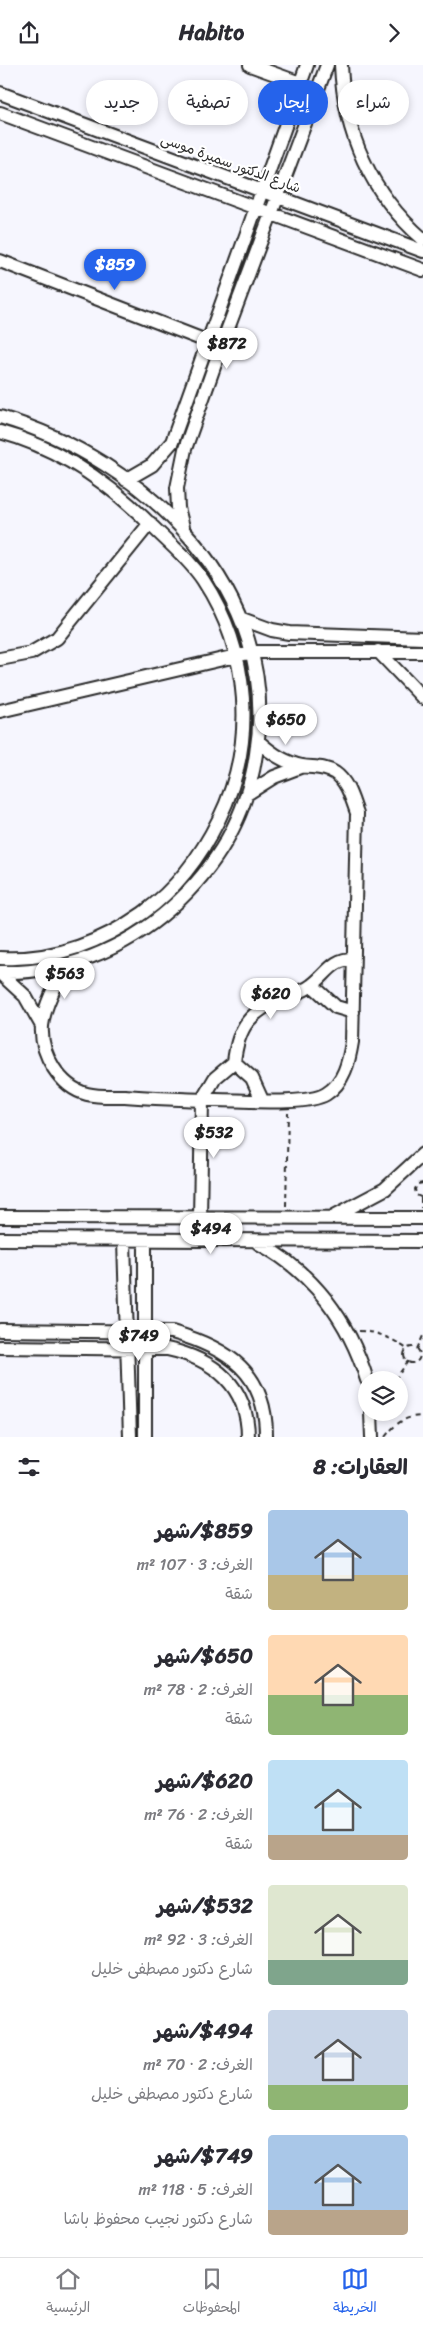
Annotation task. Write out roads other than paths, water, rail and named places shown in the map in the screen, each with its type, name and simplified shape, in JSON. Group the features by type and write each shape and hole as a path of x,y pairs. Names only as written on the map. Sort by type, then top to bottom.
{"street":[{"path":"250,65 292,80"},
{"path":"180,525 178,498 180,468 221,347 279,197 327,65"},
{"path":"341,65 342,89 348,123 360,155 376,185 396,213 423,239"},
{"path":"301,80 304,66"},
{"name":"شارع الدكتور سميرة موسى","path":"0,93 423,251"},
{"path":"0,113 423,270"},
{"path":"126,480 152,465 172,442 206,341 285,125"},
{"path":"0,261 221,347"},
{"path":"0,417 37,429 73,446 126,480 180,525 228,590 242,619 253,652 258,683 258,742 247,793 228,839 210,867 188,892 163,915 114,947 66,966 44,971 0,973"},
{"path":"0,432 65,459 117,494 183,555 202,579 228,625 243,685 244,714 239,764 227,801 214,829 198,856 178,882 154,904 130,921 78,948 38,957 0,958"},
{"path":"0,659 31,653 57,638 150,523"},
{"path":"162,536 180,525"},
{"path":"242,619 289,633 423,638"},
{"path":"378,651 423,698"},
{"path":"0,711 253,652 423,651"},
{"path":"0,973 25,995 42,1026 46,1050 56,1073 70,1086 87,1095 202,1100 288,1101 309,1100 326,1094 340,1081 349,1063 353,1011 352,959 357,813 350,792 336,774 320,767 303,766 279,758 258,742"},
{"path":"247,793 274,777 303,766"},
{"path":"200,1218 202,1100 214,1078 234,1062 236,1041 243,1026 278,1000 312,985 334,963 352,959"},
{"path":"42,1026 52,995 66,966"},
{"path":"312,985 336,1007 353,1011"},
{"path":"234,1062 252,1078 262,1100"},
{"path":"331,1218 385,1189 423,1154"},
{"path":"0,1217 423,1218"},
{"path":"0,1239 256,1242 423,1241"},
{"path":"124,1241 130,1437"},
{"path":"144,1241 145,1437"},
{"path":"256,1242 279,1254 299,1271 334,1310 349,1331 364,1371"},
{"path":"0,1330 172,1332 197,1339 238,1363 252,1378 261,1398 266,1420 266,1437"},
{"path":"0,1347 146,1348 188,1353 208,1363 224,1376 236,1390 244,1406 248,1423 248,1437"},
{"path":"371,1421 372,1437"}]}
